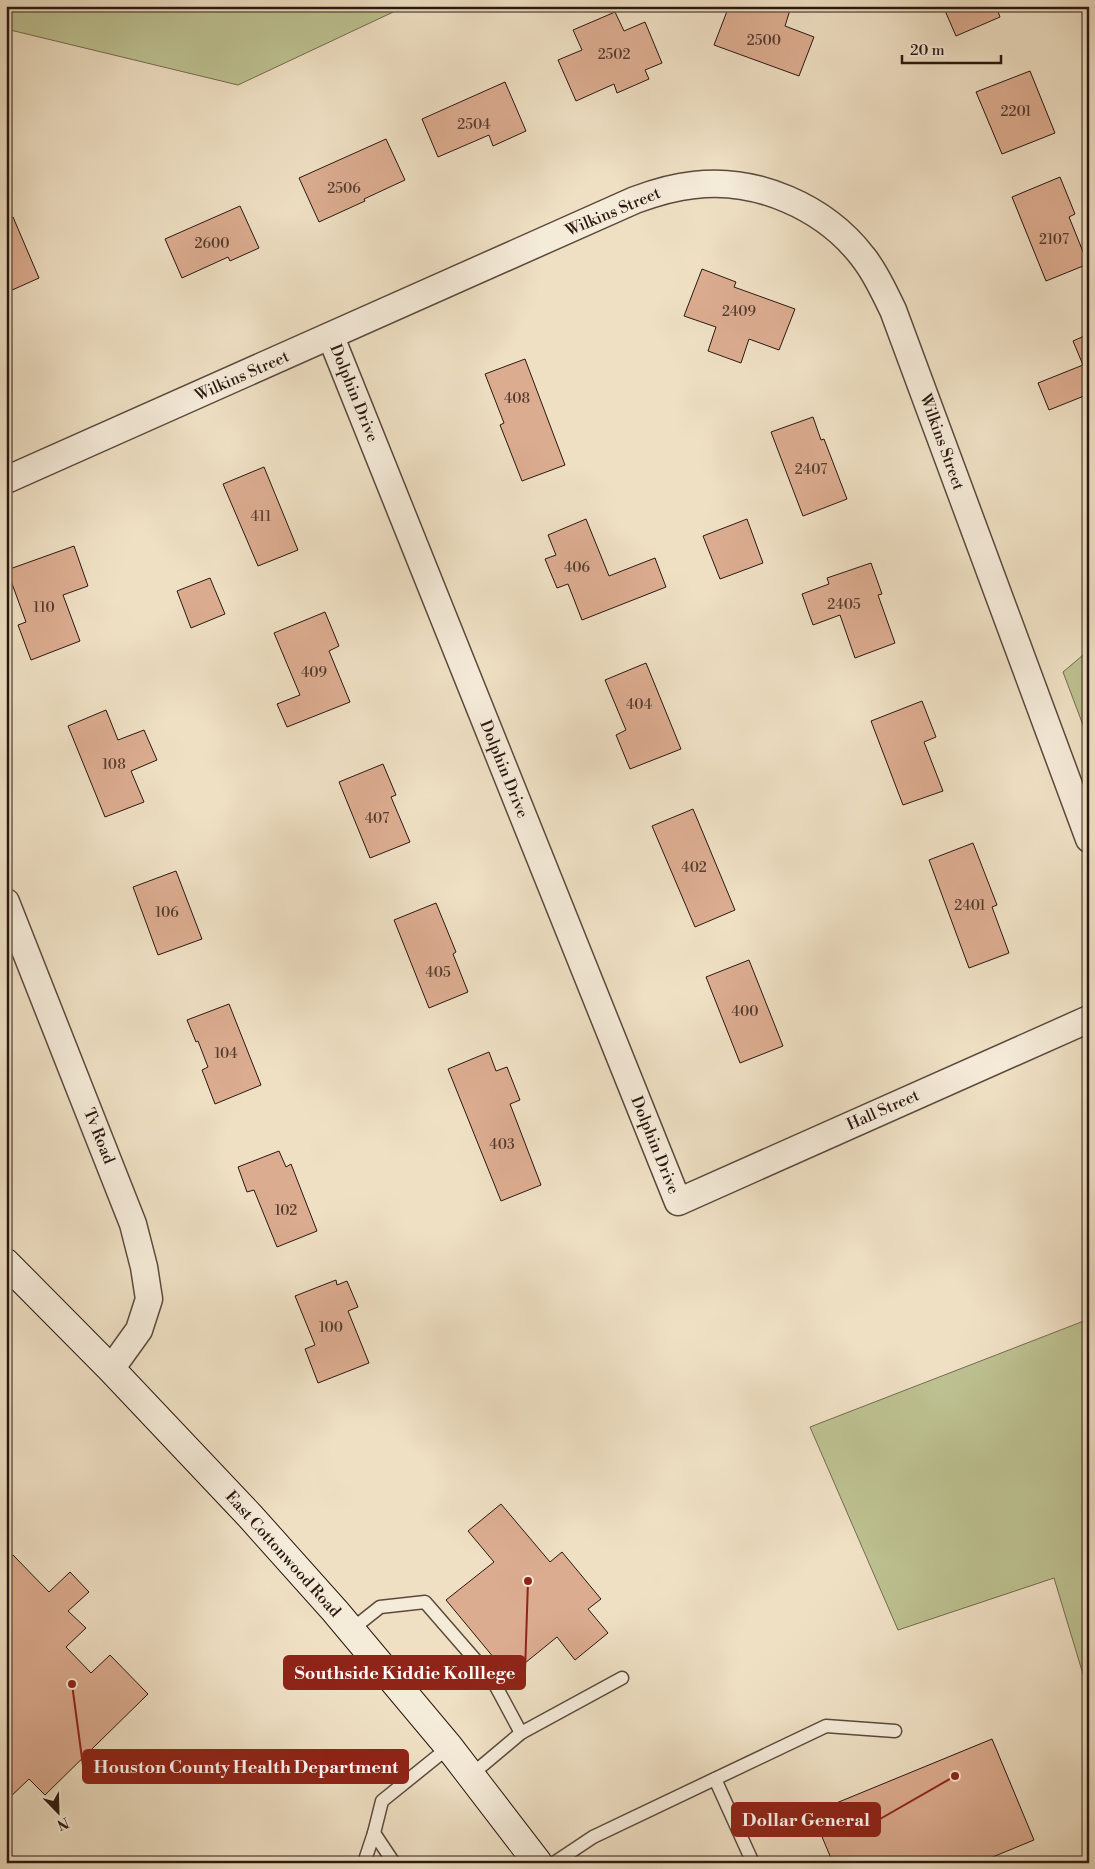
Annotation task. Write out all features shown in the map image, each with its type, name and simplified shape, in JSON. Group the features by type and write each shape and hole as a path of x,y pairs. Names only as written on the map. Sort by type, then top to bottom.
{"main road":[{"name":"East Cottonwood Road","path":"6,1263 111,1369 250,1516 352,1630 449,1747 538,1863"}],"street":[{"name":"Wilkins Street","path":"6,480 634,200 664,190 696,185 728,184 751,188 789,200 816,215 841,233 863,256 880,282 893,310 1089,839"},
{"name":"Dolphin Drive","path":"331,336 678,1202"},
{"name":"Tv Road","path":"6,902 133,1224 144,1267 149,1299 138,1330 111,1369"},
{"name":"Hall Street","path":"678,1202 1089,1019"}],"lane":[{"path":"352,1630 380,1607 425,1602 492,1679 521,1733"},
{"path":"471,1775 521,1733 622,1678"},
{"path":"554,1863 593,1837 826,1726 896,1731"},
{"path":"364,1863 382,1801 449,1747"},
{"path":"715,1779 753,1863"},
{"path":"374,1833 394,1863"}],"green space":[{"path":"7,6 406,6 238,85 6,29"},
{"path":"1089,650 1089,741 1063,672"},
{"path":"1089,1319 1089,1694 1054,1578 898,1630 810,1427"}],"building":[{"path":"729,6 780,6 790,10 785,26 814,37 799,76 714,45"},
{"path":"943,6 996,6 1000,17 956,36"},
{"path":"615,12 624,31 645,22 662,63 645,70 649,79 617,93 614,84 576,101 558,60 582,50 573,30"},
{"path":"1030,71 1055,133 1002,154 976,92"},
{"path":"505,82 526,131 493,146 489,135 438,157 422,119"},
{"path":"386,139 405,180 319,222 299,178"},
{"path":"1060,177 1075,214 1069,217 1088,264 1046,281 1012,197"},
{"path":"240,206 259,248 230,261 228,257 182,278 165,239"},
{"path":"13,217 39,278 10,291 6,283 6,220"},
{"path":"702,269 736,282 734,287 795,309 779,350 749,339 741,363 708,351 716,327 684,316"},
{"path":"1089,334 1089,394 1049,410 1038,383 1083,365 1073,341"},
{"path":"525,359 565,465 522,481 500,425 504,423 485,374"},
{"path":"813,417 821,440 824,439 847,499 803,516 771,432"},
{"path":"264,467 298,550 258,566 223,484"},
{"path":"586,519 609,576 655,558 666,587 582,620 568,584 557,588 545,559 556,555 548,535"},
{"path":"747,519 763,563 720,579 703,536"},
{"path":"74,546 88,586 63,595 80,641 31,660 18,625 26,622 7,570"},
{"path":"871,563 882,594 878,595 895,643 855,658 840,615 813,625 802,594 829,584 827,578"},
{"path":"210,578 225,614 191,628 177,591"},
{"path":"325,612 339,646 329,651 350,702 287,727 277,704 300,695 274,633"},
{"path":"646,663 681,749 630,769 616,735 626,730 605,680"},
{"path":"922,701 936,737 924,742 943,791 903,805 871,721"},
{"path":"106,710 118,740 144,730 157,760 131,771 144,802 105,817 68,726"},
{"path":"383,764 396,795 391,797 410,842 370,858 339,782"},
{"path":"693,809 735,910 695,927 652,826"},
{"path":"973,843 997,905 992,907 1009,953 969,968 929,860"},
{"path":"176,871 202,939 158,955 133,887"},
{"path":"436,903 456,952 453,954 468,992 429,1008 394,920"},
{"path":"749,960 783,1046 740,1063 706,977"},
{"path":"229,1004 261,1085 215,1104 202,1070 208,1067 187,1020"},
{"path":"489,1052 496,1071 507,1067 520,1100 510,1104 541,1185 501,1201 448,1069"},
{"path":"279,1151 286,1167 291,1164 317,1231 277,1247 254,1190 247,1192 238,1167"},
{"path":"336,1280 337,1285 347,1281 358,1307 348,1311 369,1363 318,1383 305,1349 315,1345 295,1296"},
{"path":"501,1504 550,1562 562,1552 601,1599 588,1609 608,1633 575,1660 557,1637 509,1676 446,1600 494,1562 468,1531"},
{"path":"13,1555 49,1592 70,1572 89,1592 68,1611 86,1628 66,1647 91,1673 110,1655 148,1694 45,1795 29,1779 6,1801 6,1556 9,1559"},
{"path":"992,1739 1034,1840 978,1863 833,1863 812,1813"}],"place":[{"name":"Southside Kiddie Kolllege","path":"528,1581"},
{"name":"Houston County Health Department","path":"72,1684"},
{"name":"Dollar General","path":"955,1776"}]}
